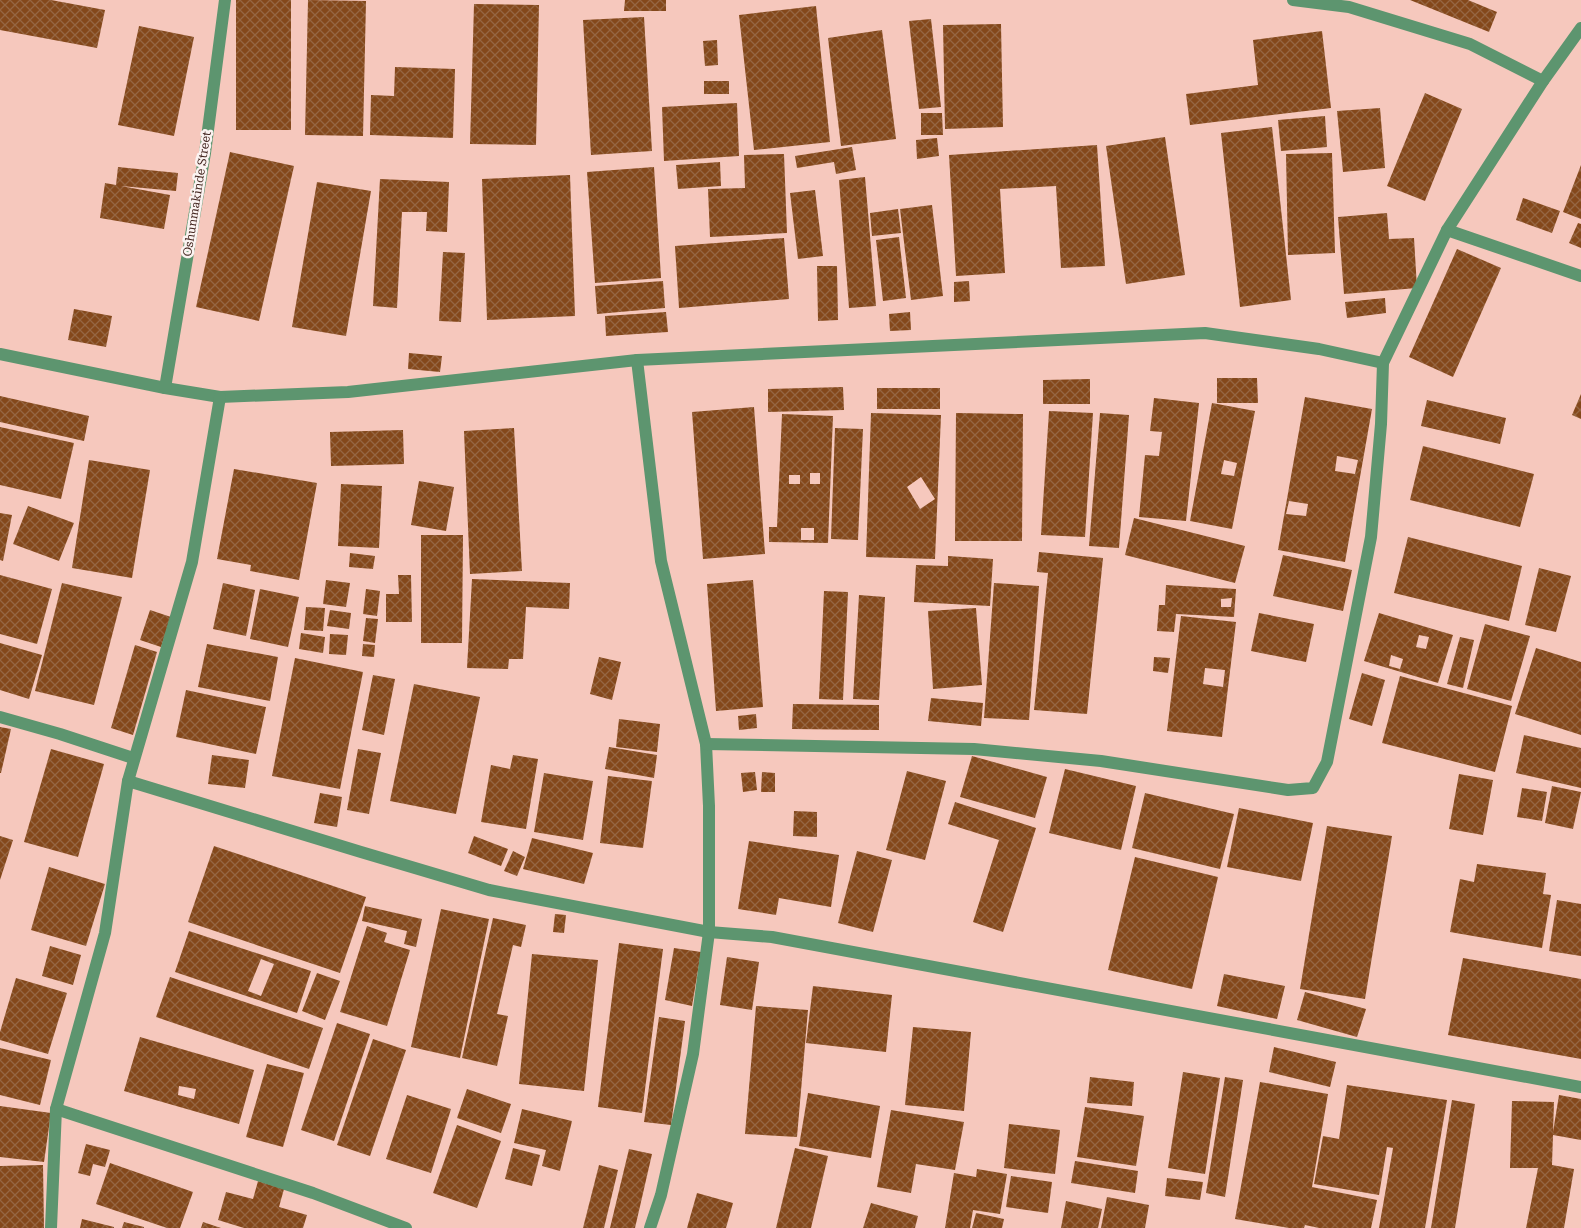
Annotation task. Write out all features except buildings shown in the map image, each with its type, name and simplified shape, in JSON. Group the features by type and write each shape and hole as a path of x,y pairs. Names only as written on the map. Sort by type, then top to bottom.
{"street":[{"name":"Oshunmakinde Street","path":"165,388 205,153 225,0"},
{"path":"1293,0 1349,7 1470,44 1543,81"},
{"path":"706,744 974,749 1101,761 1288,790 1313,788 1327,762 1372,537 1382,424 1383,363 1447,230 1543,81 1581,28"},
{"path":"1447,230 1581,276"},
{"path":"0,354 165,388 220,397 348,392 636,360 1204,333 1319,349 1383,363"},
{"path":"636,360 661,561 706,744 709,806 709,932 694,1054 661,1195 650,1228"},
{"path":"51,1228 56,1109 105,932 133,758 192,562 220,397"},
{"path":"0,717 133,758"},
{"path":"128,781 488,890 709,932 772,937 1581,1087"},
{"path":"56,1109 313,1192 406,1228"}]}
